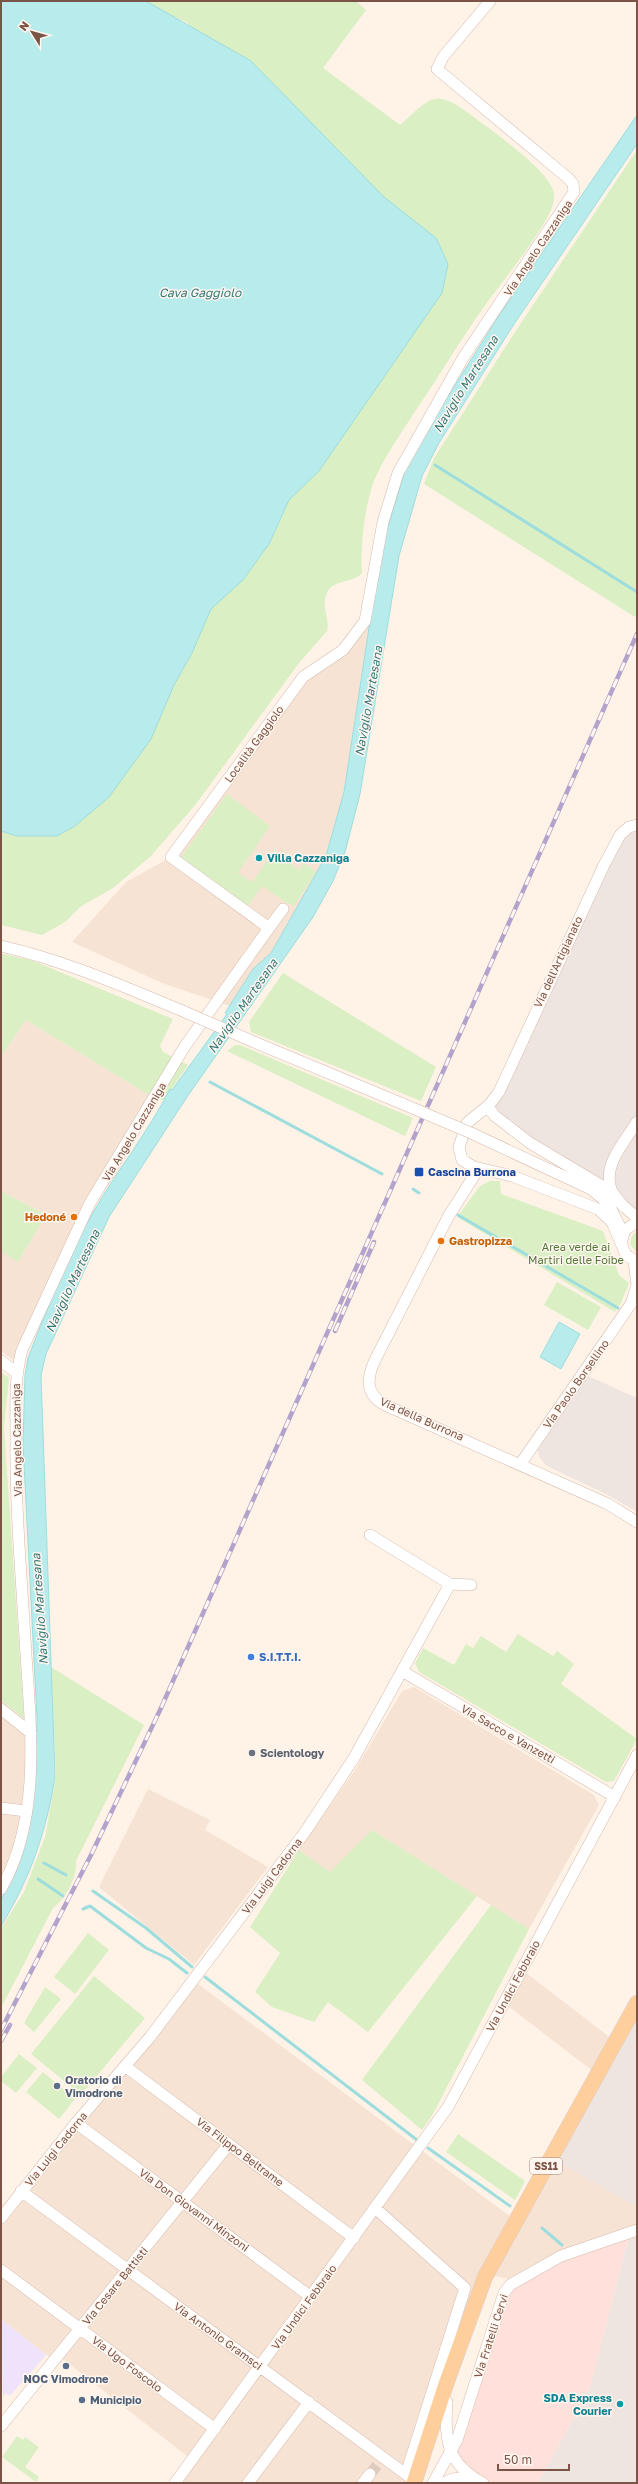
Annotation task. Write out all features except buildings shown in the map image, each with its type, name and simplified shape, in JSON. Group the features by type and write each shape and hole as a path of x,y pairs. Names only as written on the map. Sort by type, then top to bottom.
{"main road":[{"name":"SS11","path":"414,2480 478,2293 501,2247 637,2003"},
{"name":"SS11","path":"414,2480 446,2402 464,2333"}],"street":[{"name":"Via Angelo Cazzaniga","path":"431,413 463,358 574,192 574,184 569,179 437,69 443,56 490,1"},
{"name":"Località Gaggiolo","path":"269,928 171,857 303,677 343,650 365,621 388,499 398,473 431,413"},
{"name":"Via dell'Artigianato","path":"622,1239 612,1222 598,1209 512,1176 479,1168 462,1160 458,1146 470,1120 488,1107 500,1089 606,861 620,835 629,827 637,825"},
{"path":"269,928 283,909"},
{"name":"Via Angelo Cazzaniga","path":"1,1888 14,1861 26,1812 31,1733 16,1467 17,1373 24,1342 81,1220 195,1031 269,928"},
{"path":"1,946 28,952 117,984 471,1133 610,1196 637,1218"},
{"path":"488,1107 496,1117 530,1143 612,1192 623,1206"},
{"path":"612,1192 608,1178 609,1168 637,1122"},
{"name":"Via della Burrona","path":"479,1168 455,1203 372,1368 368,1380 371,1392 385,1405 613,1506 637,1522"},
{"path":"592,1189 610,1206 622,1239 624,1252 635,1262"},
{"path":"622,1239 630,1225 637,1222"},
{"name":"Via Paolo Borsellino","path":"630,1305 637,1285 635,1262"},
{"name":"Via Paolo Borsellino","path":"521,1464 637,1295"},
{"path":"1,1361 17,1373"},
{"path":"370,1535 450,1584 471,1585"},
{"name":"Via Luigi Cadorna","path":"1,2218 76,2123 126,2067 198,1976 305,1832 351,1762 450,1584"},
{"name":"Via Sacco e Vanzetti","path":"402,1671 615,1797"},
{"path":"1,1709 31,1733"},
{"name":"Via Undici Febbraio","path":"180,2481 215,2429 354,2238 455,2095 637,1755"},
{"path":"1,1808 26,1812"},
{"name":"Via Filippo Beltrame","path":"126,2067 354,2238"},
{"name":"Via Don Giovanni Minzoni","path":"76,2123 311,2297"},
{"name":"Via Cesare Battisti","path":"1,2426 81,2329 228,2144"},
{"name":"Via Antonio Gramsci","path":"21,2191 414,2480"},
{"path":"375,2208 465,2288 414,2480"},
{"name":"Via Fratelli Cervi","path":"433,2483 457,2440 504,2293 514,2281 572,2252 637,2230"},
{"name":"Via Ugo Foscolo","path":"1,2270 215,2429"},
{"path":"248,2483 308,2402"},
{"path":"446,2402 446,2436 451,2452 460,2468 471,2477 482,2483"},
{"path":"444,2483 452,2479 471,2477"}],"shaded area":[{"path":"370,623 344,792 326,856 271,953 253,970 230,1006 162,983 72,942 126,882 171,857 303,677"},
{"path":"637,821 637,1213 494,1119 492,1095 614,837"},
{"path":"26,1020 157,1100 116,1175 99,1198 84,1226 28,1351 24,1368 1,1351 1,1251 18,1262 46,1215 1,1191 1,1057"},
{"path":"588,1376 637,1398 637,1512 608,1495 547,1466 539,1457 537,1448"},
{"path":"414,1687 594,1795 599,1805 529,1929 372,1830 330,1873 299,1850 357,1767 402,1691"},
{"path":"1,1700 36,1731 30,1811 5,1889 1,1895"},
{"path":"148,1789 210,1820 205,1830 268,1867 194,1965 99,1887"},
{"path":"525,1972 612,2039 594,2072 508,2006"},
{"path":"194,1981 515,2220 501,2247 414,2483 175,2483 192,2460 59,2356 54,2361 1,2319 1,2218"},
{"path":"637,2011 637,2207 553,2159"},
{"path":"553,2159 637,2207 637,2227 514,2280 490,2275"},
{"path":"637,2232 637,2483 538,2483 590,2388 629,2235"},
{"path":"629,2235 590,2388 538,2483 487,2483 458,2457 457,2450 506,2294 562,2258"},
{"path":"1,2319 46,2355 10,2396 6,2393 3,2397"}],"green space":[{"path":"146,1 356,1 366,10 323,68 400,125 419,108 433,99 449,101 459,106 504,139 540,171 549,181 553,190 554,199 550,212 535,238 474,321 385,458 371,490 366,510 362,542 362,573 358,577 335,585 327,593 325,608 328,623 327,631 299,663 196,804 151,856 113,888 80,907 65,922 42,935 1,925 1,831 17,836 174,685 192,653 211,609 221,599 279,518 289,500 303,486 436,238 384,197 186,22 160,11"},
{"path":"637,150 637,613 635,617 424,484 434,458 519,326"},
{"path":"227,794 270,826 238,873 252,882 274,852 299,870 304,863 316,872 294,906 285,902 262,886 246,908 179,860"},
{"path":"3,954 31,960 173,1019 160,1046 163,1052 188,1065 164,1100 157,1100 26,1020 1,1057 1,955"},
{"path":"283,973 436,1067 421,1101 251,1032 249,1022"},
{"path":"235,1045 240,1045 413,1118 405,1136 227,1051"},
{"name":"Area verde ai Martiri delle Foibe","path":"490,1181 500,1181 501,1194 603,1231 619,1275 629,1283 621,1303 615,1312 457,1217 480,1186"},
{"path":"1,1191 46,1215 18,1262 1,1251"},
{"path":"637,1231 637,1253 630,1244 632,1236"},
{"path":"557,1282 601,1307 588,1330 544,1305"},
{"path":"1,1372 9,1378 4,1427 24,1719 1,1700"},
{"path":"518,1634 553,1656 557,1651 574,1664 561,1684 637,1739 614,1781 606,1782 419,1672 415,1663 423,1648 454,1665 466,1644 473,1648 481,1636 506,1652"},
{"path":"51,1667 144,1725 76,1861 75,1874 70,1887 58,1904 53,1908 1,2008 1,1928 24,1892 45,1837 56,1776"},
{"path":"372,1830 477,1896 368,2032 328,2002 314,2022 272,2007 255,1992 280,1953 250,1927 299,1850 330,1872"},
{"path":"491,1905 529,1929 433,2114 422,2130 362,2080"},
{"path":"88,1933 109,1950 75,1994 54,1977"},
{"path":"94,1976 145,2018 81,2095 31,2054"},
{"path":"45,1987 61,1999 34,2032 24,2023"},
{"path":"19,2054 37,2068 16,2093 1,2081 1,2077"},
{"path":"43,2072 75,2099 59,2119 26,2092"},
{"path":"458,2134 525,2181 515,2200 446,2152"},
{"path":"17,2436 23,2440 25,2437 39,2447 25,2467 39,2477 36,2482 2,2457"}],"water":[{"name":"Cava Gaggiolo","path":"1,1 146,1 251,61 384,197 436,238 448,264 442,293 319,471 289,500 269,544 243,580 211,609 192,653 174,685 151,739 109,797 75,826 57,836 17,836 1,831"},
{"name":"Naviglio Martesana","path":"637,115 637,144 514,324 439,443 422,476 399,556 360,794 345,852 333,881 313,917 187,1097 109,1217 46,1354 41,1375 55,1776 52,1796 36,1854 21,1890 1,1926 1,1900 18,1865 35,1782 37,1718 23,1444 25,1375 28,1358 66,1265 94,1211 170,1089 172,1090 227,1014 225,1013 253,969 271,953 326,856 344,792 381,549 405,471 429,426 502,311"},
{"path":"559,1322 580,1334 561,1369 540,1357"}],"waterway":[{"path":"435,465 637,592"},
{"path":"210,1082 382,1174"},
{"path":"413,1189 419,1193"},
{"path":"458,1215 618,1308"},
{"path":"44,1863 66,1875"},
{"path":"38,1879 63,1896"},
{"path":"93,1891 146,1928 192,1967"},
{"path":"83,1909 90,1906 146,1948 169,1959 187,1973"},
{"path":"205,1977 417,2140"},
{"path":"428,2148 510,2206"},
{"path":"542,2228 562,2245"}],"tunnel":[{"path":"370,2474 383,2458"}],"railway":[{"path":"1,2030 91,1855 161,1708 637,634"},
{"path":"335,1331 374,1242"},
{"path":"1,2041 10,2025"}],"place":[{"name":"Villa Cazzaniga","path":"259,858"},
{"name":"Cascina Burrona","path":"419,1172"},
{"name":"Hedoné","path":"74,1217"},
{"name":"Gastropizza","path":"441,1241"},
{"name":"S.I.T.T.I.","path":"251,1657"},
{"name":"Scientology","path":"252,1753"},
{"name":"Oratorio di Vimodrone","path":"57,2086"},
{"name":"NOC Vimodrone","path":"66,2366"},
{"name":"Municipio","path":"82,2400"},
{"name":"SDA Express Courier","path":"620,2404"}]}
